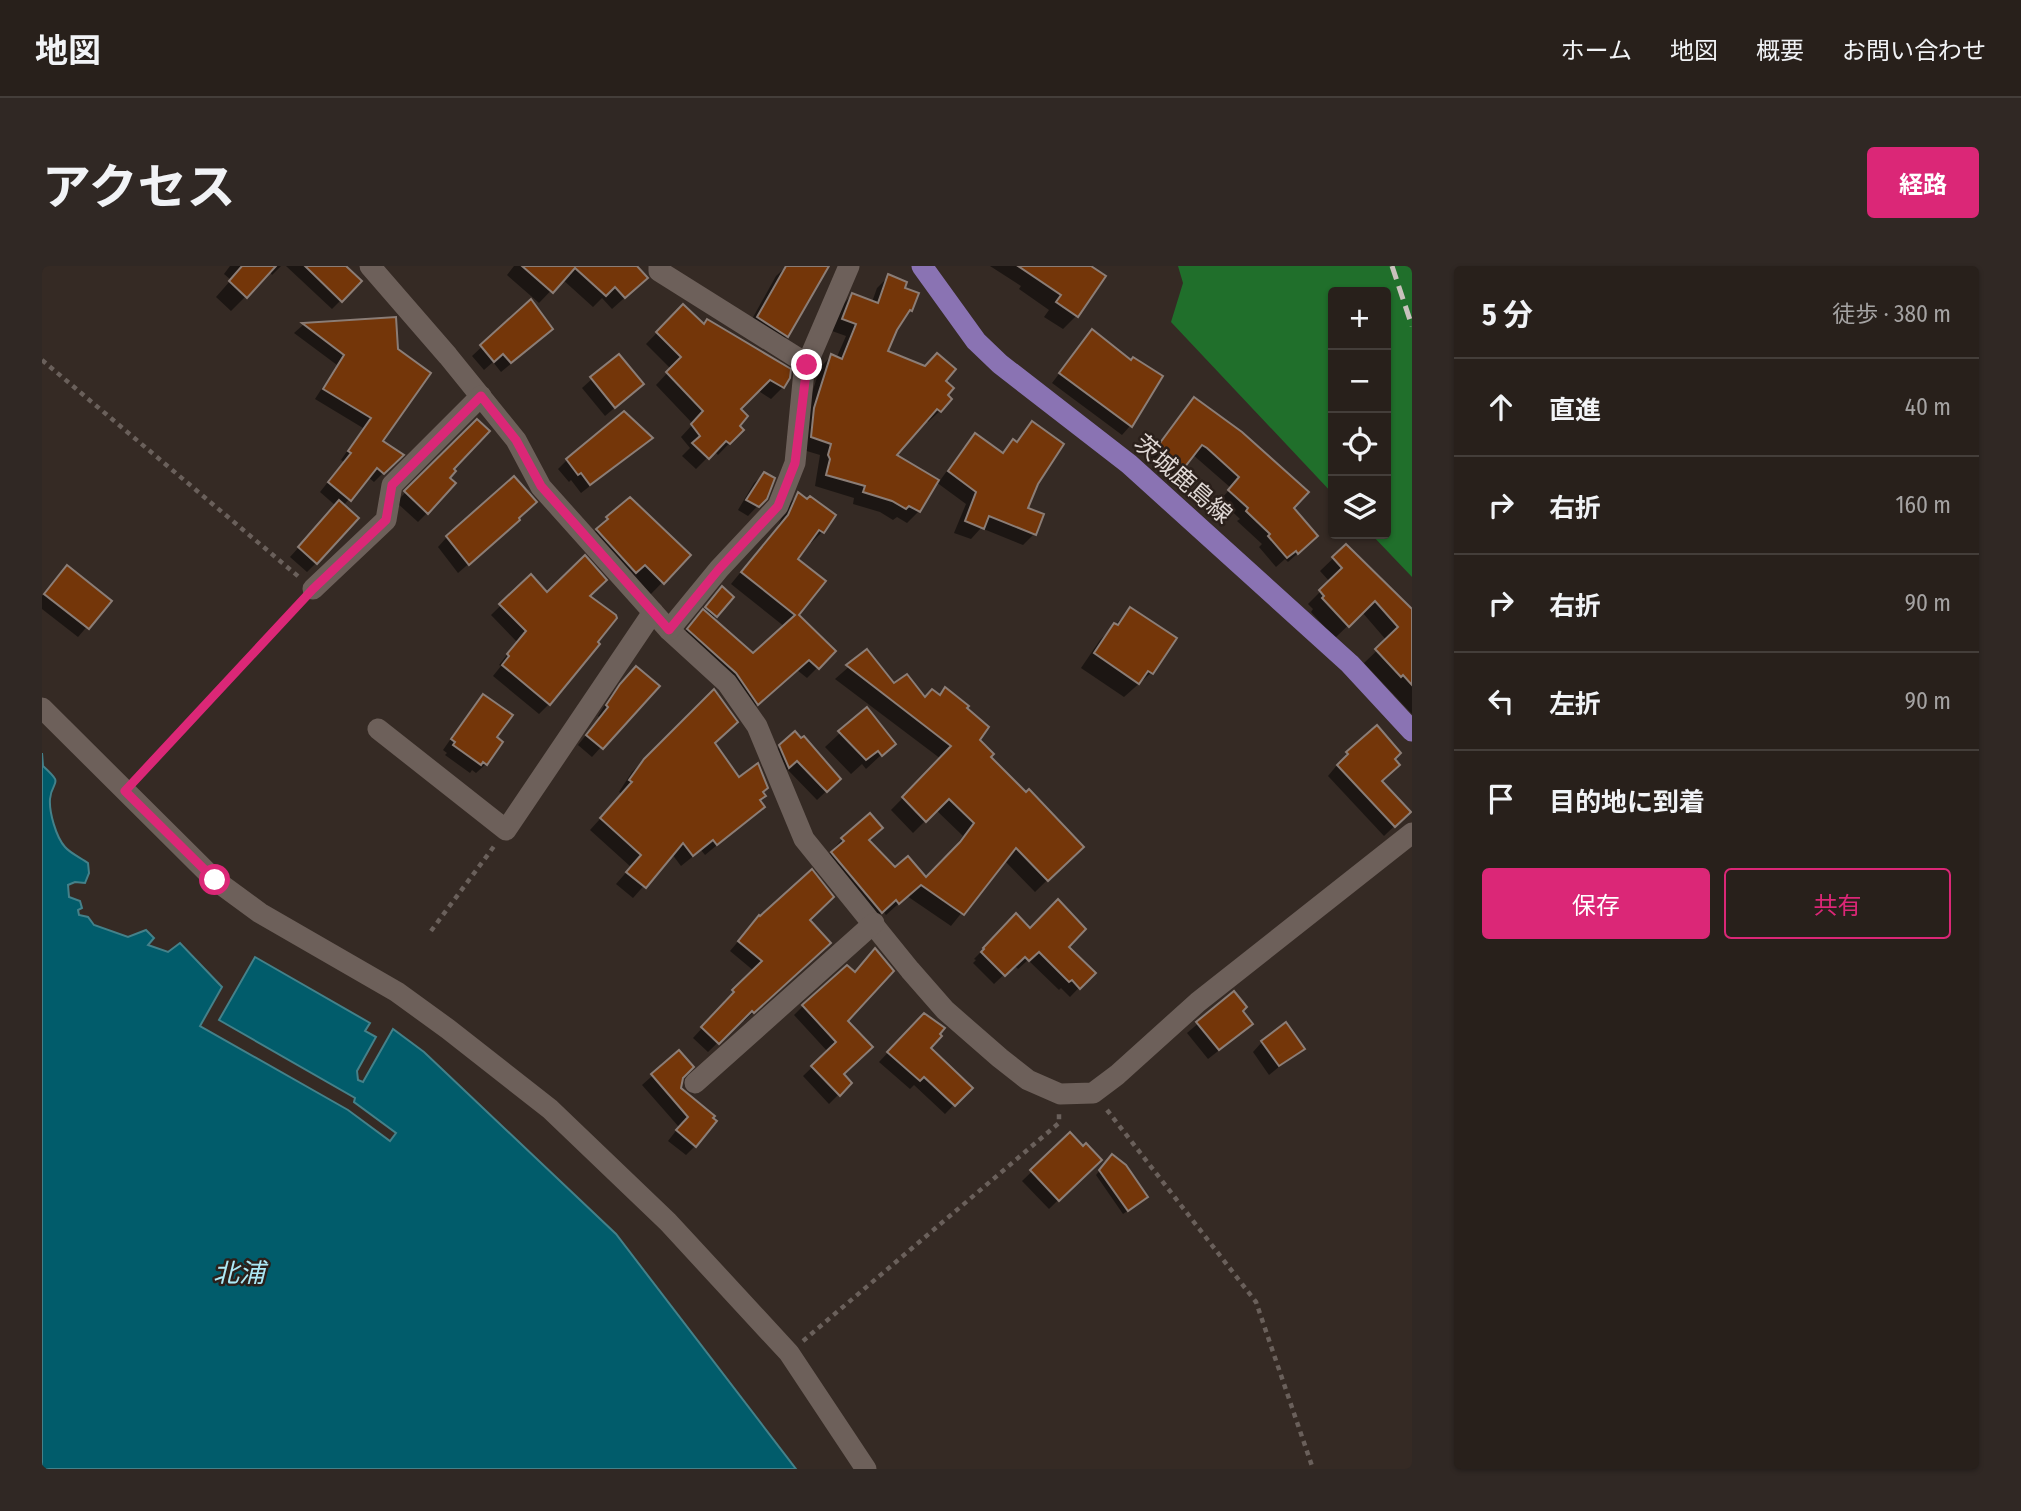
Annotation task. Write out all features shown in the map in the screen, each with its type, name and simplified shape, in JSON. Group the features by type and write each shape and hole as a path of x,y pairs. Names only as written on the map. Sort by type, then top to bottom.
{"main road":[{"name":"茨城鹿島線","path":"922,266 976,341 1000,364 1129,464 1350,664 1412,731"}],"street":[{"path":"370,266 516,440 541,486 669,630 727,683 757,726 804,839 945,1010 1028,1080 1060,1094 1093,1093 1117,1075 1198,1002 1412,832"},
{"path":"659,266 659,271 807,365"},
{"path":"669,630 719,569 778,506 795,463 807,365 849,266"},
{"path":"313,589 386,520 392,485 481,396"},
{"path":"378,729 506,830 653,612"},
{"path":"42,708 215,880 260,913 397,992 550,1109 668,1222 789,1353 866,1469"},
{"path":"695,1083 874,923"}],"path":[{"path":"42,360 313,589 125,791"},
{"path":"431,932 506,830"},
{"path":"1093,1093 1256,1302 1313,1469"},
{"path":"789,1353 1059,1123 1060,1094"}],"green space":[{"path":"1178,266 1412,266 1412,577 1376,539 1391,539 1391,287 1328,287 1328,489 1171,322 1183,283"}],"water":[{"name":"北浦","path":"42,753 43,766 55,780 50,804 56,831 67,849 88,863 89,873 85,883 75,882 68,885 69,897 80,901 82,908 78,910 79,915 88,917 94,925 128,937 146,930 154,938 148,945 168,952 180,943 222,987 200,1026 348,1110 390,1141 396,1133 354,1102 355,1098 219,1020 255,957 370,1023 365,1031 376,1037 357,1071 358,1080 363,1082 393,1029 424,1052 616,1234 796,1469 42,1469"}],"building":[{"path":"242,266 276,266 247,298 229,281"},
{"path":"305,266 346,266 362,281 342,302"},
{"path":"522,266 637,266 648,278 625,298 615,287 606,296 575,268 553,293"},
{"path":"786,266 829,266 788,337 757,317"},
{"path":"1018,266 1091,266 1106,276 1078,317 1056,302 1061,295"},
{"path":"888,274 907,282 905,288 919,293 912,311 910,310 897,330 888,351 925,366 937,353 956,369 946,381 954,388 948,395 952,399 941,412 937,409 897,455 939,480 920,512 863,492 865,486 826,475 831,444 811,437 814,408 831,354 842,359 856,324 842,319 852,293 878,303"},
{"path":"531,299 553,329 511,363 503,354 494,362 480,345"},
{"path":"683,304 704,324 707,319 791,369 790,378 784,388 770,380 741,409 748,416 740,426 744,430 730,444 726,441 709,459 692,443 700,436 691,424 703,411 666,372 681,357 656,332"},
{"path":"396,317 398,349 431,373 383,441 404,455 384,474 377,468 351,501 328,482 351,453 348,451 371,418 323,389 344,355 302,323"},
{"path":"1092,329 1131,360 1133,357 1163,376 1132,427 1059,373"},
{"path":"619,354 644,384 615,408 590,377"},
{"path":"1194,397 1242,432 1309,492 1294,508 1318,536 1298,554 1296,551 1287,558 1268,536 1270,534 1246,511 1248,508 1228,490 1239,477 1207,448 1202,445 1184,468 1157,447"},
{"path":"624,411 653,438 590,485 566,459"},
{"path":"477,419 490,431 454,469 456,471 450,478 456,483 428,514 404,491"},
{"path":"1032,421 1064,444 1038,484 1028,508 1044,514 1036,535 989,516 984,529 965,521 976,492 948,471 975,433 1003,453 1013,439 1017,442"},
{"path":"764,472 775,478 767,499 759,507 746,500"},
{"path":"514,476 537,502 469,565 446,536"},
{"path":"798,492 807,499 810,496 836,515 824,533 819,530 798,559 826,581 799,615 836,651 819,669 809,660 758,705 736,673 687,629 703,609 753,653 795,615 741,572 788,515"},
{"path":"630,497 691,555 664,584 645,565 636,573 596,529"},
{"path":"339,500 359,518 317,564 298,547"},
{"path":"1346,544 1412,609 1412,685 1375,649 1398,627 1375,601 1349,627 1322,598 1324,596 1319,590 1342,568 1332,557"},
{"path":"585,555 607,580 590,596 617,618 598,642 600,644 550,705 502,665 509,656 507,654 526,631 499,604 531,574 547,592"},
{"path":"67,565 112,601 89,629 44,594"},
{"path":"722,586 734,597 717,617 705,607"},
{"path":"1130,607 1177,638 1153,674 1148,671 1139,684 1094,653 1114,623 1118,625"},
{"path":"867,649 894,683 907,674 925,697 932,689 940,695 945,687 969,706 967,708 989,727 980,740 994,754 991,757 1026,792 1029,789 1084,847 1048,881 1016,848 964,915 921,885 899,904 896,900 882,913 831,852 844,841 841,838 870,813 883,828 869,840 895,867 908,856 926,877 960,842 974,823 949,799 926,822 902,797 951,746 846,665"},
{"path":"636,666 660,686 603,749 586,735 608,707 606,705 620,684"},
{"path":"714,689 738,722 715,743 739,777 758,763 768,788 763,792 766,796 760,800 765,807 717,845 713,840 693,856 683,843 646,888 626,872 641,855 600,818 632,782 629,780 644,759"},
{"path":"483,694 513,715 497,737 503,742 487,765 483,762 481,765 453,745 455,742 451,739"},
{"path":"867,707 896,744 882,756 878,751 866,760 838,731"},
{"path":"1377,725 1401,753 1395,759 1400,765 1382,781 1411,812 1395,827 1337,765 1348,754 1346,752"},
{"path":"795,731 801,738 804,736 841,779 827,792 797,761 789,768 779,745"},
{"path":"812,869 834,897 810,920 831,943 754,1013 752,1011 719,1044 701,1027 734,992 732,990 762,961 738,941 759,915"},
{"path":"1058,899 1086,929 1069,947 1096,973 1080,989 1072,980 1069,982 1039,952 1029,961 1025,957 1005,976 981,952 1016,913 1030,928"},
{"path":"875,948 894,971 848,1021 873,1047 844,1074 852,1083 840,1096 811,1066 836,1042 802,1005 847,965 855,972"},
{"path":"1234,991 1247,1007 1243,1011 1253,1024 1219,1050 1196,1022"},
{"path":"924,1013 945,1028 940,1034 942,1036 931,1048 973,1088 955,1106 924,1077 920,1081 887,1052"},
{"path":"1286,1022 1305,1049 1279,1066 1261,1041"},
{"path":"679,1050 694,1067 683,1078 681,1088 715,1116 713,1118 717,1121 696,1147 676,1130 688,1117 651,1074"},
{"path":"1070,1132 1083,1146 1086,1143 1102,1160 1059,1201 1030,1170"},
{"path":"1112,1154 1126,1165 1148,1197 1128,1211 1099,1170"}],"railway":[{"path":"1392,266 1412,326"}],"route":[{"path":"215,880 125,791 313,589 386,520 392,485 481,396 516,440 541,486 669,630 719,569 778,506 795,463 804,371 807,365"}]}
